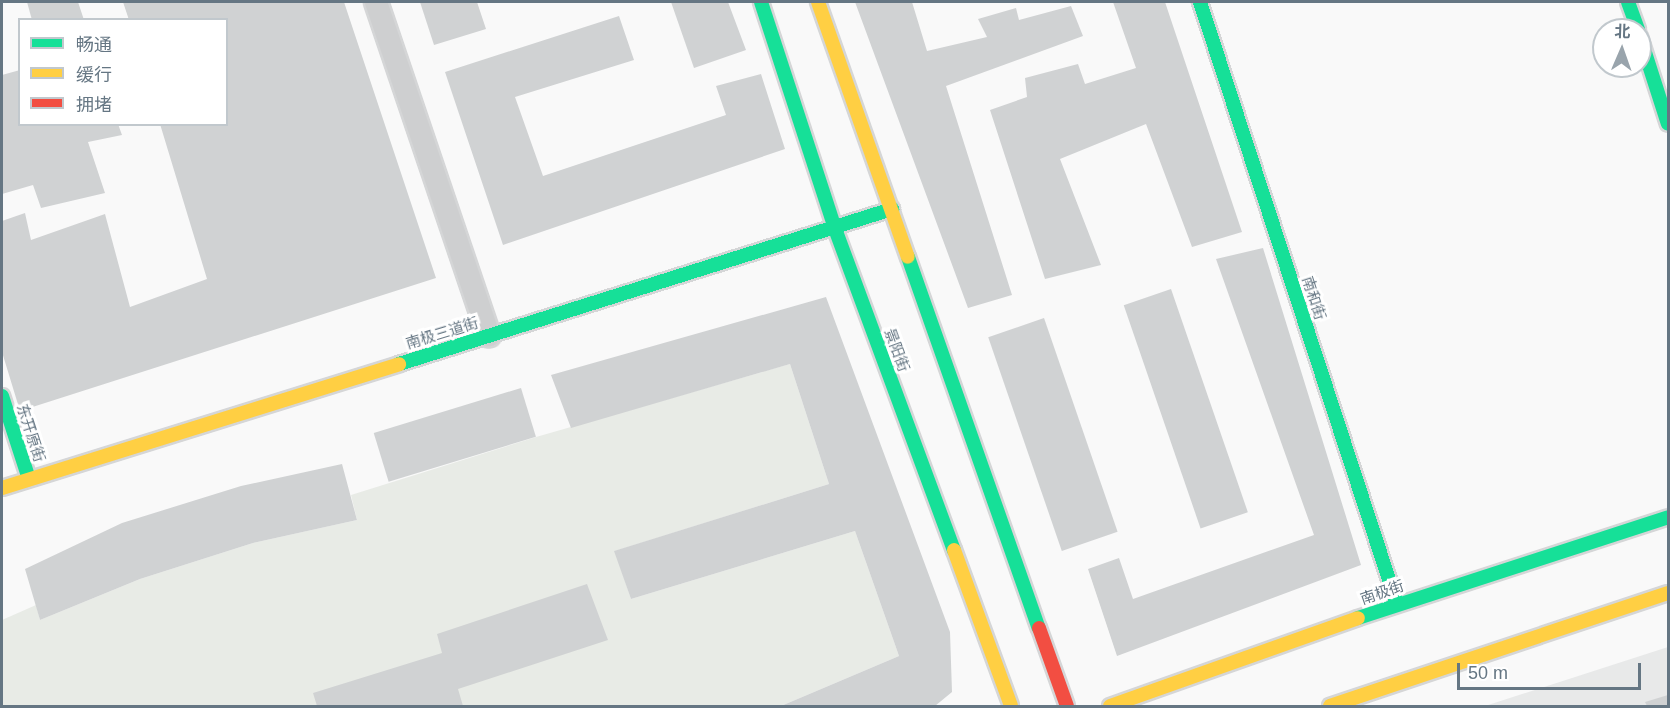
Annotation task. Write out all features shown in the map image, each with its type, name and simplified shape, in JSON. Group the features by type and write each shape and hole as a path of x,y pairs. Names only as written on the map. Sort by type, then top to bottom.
{"main road":[{"name":"景阳街","path":"761,2 834,226 1011,706"},
{"path":"818,2 1067,706"},
{"name":"南和街","path":"1200,2 1397,604"},
{"path":"1628,2 1634,18"},
{"path":"1652,74 1668,124"},
{"name":"南极三道街","path":"2,488 892,209"},
{"name":"东开原街","path":"2,396 29,479"},
{"name":"南极街","path":"1110,706 1397,604 1668,517"},
{"path":"1330,706 1668,593"}],"street":[{"path":"376,2 489,335"}],"shaded area":[{"path":"790,364 829,484 615,551 631,599 855,531 899,656 781,706 2,706 2,620 36,605 40,620 140,579 253,543 357,520 351,495 536,437"},
{"path":"1668,647 1668,706 1485,706"}],"building":[{"path":"27,2 78,2 83,18 31,18"},
{"path":"123,2 344,2 436,278 20,411 2,352 2,221 25,213 31,240 105,214 130,307 207,279 161,126 228,126 228,18 128,18"},
{"path":"420,2 477,2 486,29 434,45"},
{"path":"671,2 728,2 746,50 694,68"},
{"path":"855,2 912,2 927,51 987,37 978,19 1016,8 1019,20 1071,6 1083,36 946,86 1012,295 968,308"},
{"path":"1113,2 1165,2 1242,232 1192,247 1146,124 1060,159 1101,265 1045,279 990,110 1027,97 1025,78 1078,64 1085,84 1136,68"},
{"path":"619,16 634,60 515,97 543,176 726,115 716,86 761,74 785,149 503,245 445,72"},
{"path":"18,71 18,126 119,126 122,135 88,142 105,193 41,208 33,185 2,194 2,75"},
{"path":"1263,248 1361,565 1117,656 1088,569 1119,558 1133,599 1314,535 1216,259"},
{"path":"1171,289 1248,512 1201,528 1124,305"},
{"path":"826,297 950,632 952,692 935,706 781,706 899,656 855,531 631,599 614,551 829,484 790,364 571,428 551,375"},
{"path":"1044,318 1118,532 1062,551 988,337"},
{"path":"521,388 536,437 389,482 374,433"},
{"path":"342,464 357,520 253,543 140,579 40,620 25,569 122,523 241,486"},
{"path":"587,584 608,640 458,689 463,706 317,706 313,693 442,653 437,634"},
{"path":"1668,695 1668,706 1647,706 1645,702"}],"traffic: fast":[{"path":"761,2 834,226 954,550"},
{"path":"1200,2 1397,604"},
{"path":"1628,2 1634,18"},
{"path":"1652,74 1668,124"},
{"path":"399,364 892,209"},
{"path":"908,257 1039,628"},
{"path":"2,396 29,479"},
{"path":"1358,618 1668,517"}],"traffic: slow":[{"path":"818,2 908,257"},
{"path":"2,488 399,364"},
{"path":"954,550 1011,706"},
{"path":"1330,706 1668,593"},
{"path":"1110,706 1358,618"}],"traffic: jam":[{"path":"1039,628 1067,706"}]}
